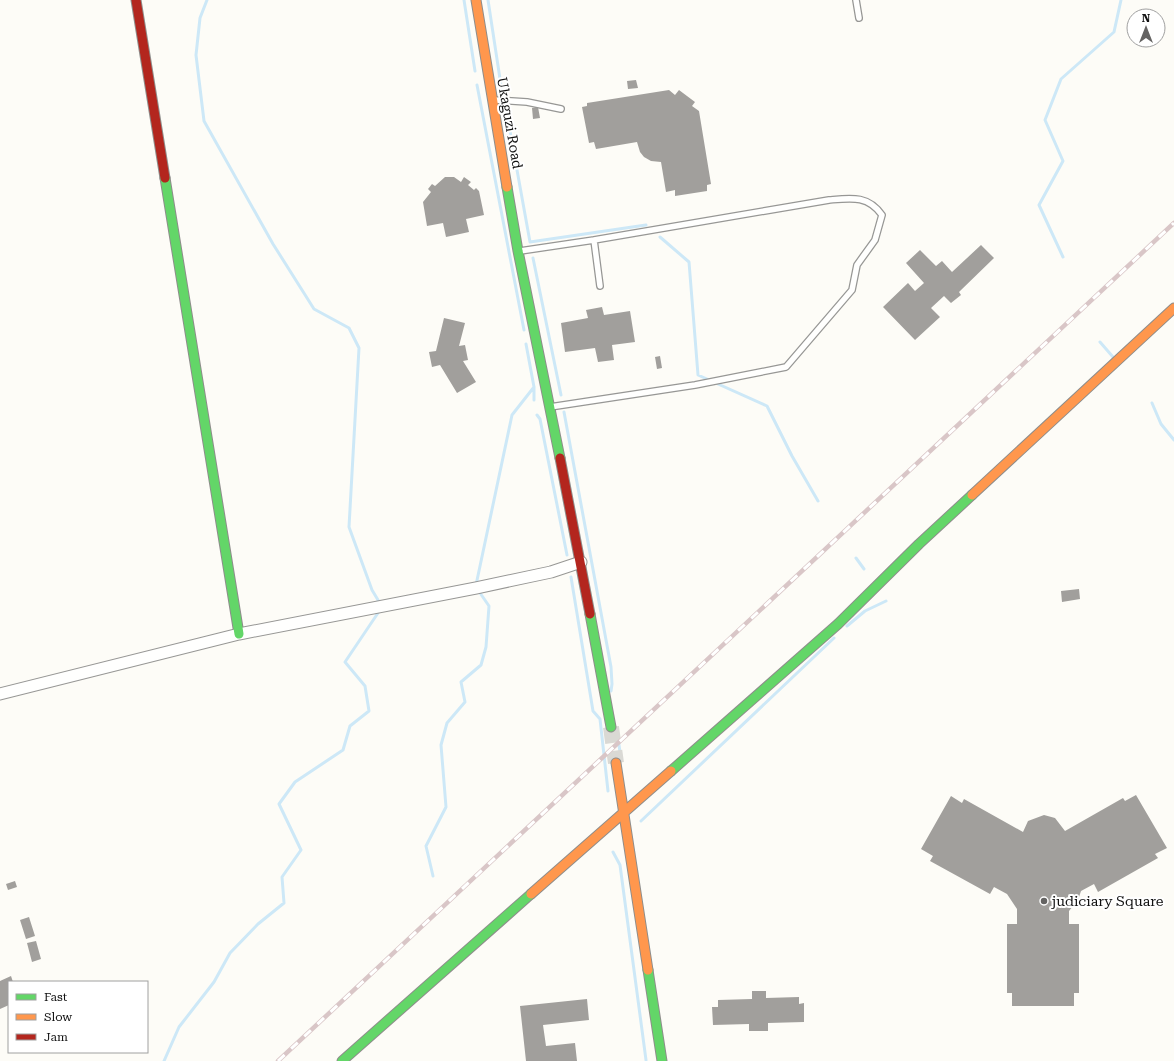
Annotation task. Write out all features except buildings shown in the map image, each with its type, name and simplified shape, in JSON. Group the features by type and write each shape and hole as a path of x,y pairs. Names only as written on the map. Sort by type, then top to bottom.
{"street":[{"path":"136,0 240,634"},
{"name":"Ukaguzi Road","path":"476,0 491,100 518,251 581,562 611,727"},
{"path":"342,1061 838,624 919,544 1174,308"},
{"path":"0,694 240,634 476,588 551,572 581,562"},
{"path":"616,763 662,1061"}],"lane":[{"path":"856,0 859,18"},
{"path":"491,100 527,102 561,109"},
{"path":"518,251 594,240 829,200 854,198 875,205 882,215 875,240 857,265 852,290 786,367 695,385 550,407"},
{"path":"594,240 600,286"}],"waterway":[{"path":"207,0 200,18 196,55 204,121 273,244 314,309 349,328 359,348 349,527 372,590 381,605"},
{"path":"464,0 475,71"},
{"path":"488,0 502,92"},
{"path":"1063,257 1039,205 1063,161 1045,120 1061,79 1114,32 1121,0"},
{"path":"477,85 524,330"},
{"path":"506,109 530,242 646,225"},
{"path":"660,237 689,262 698,375 767,406 792,456 818,501"},
{"path":"533,258 561,395"},
{"path":"1100,342 1113,357"},
{"path":"526,344 534,387 534,400"},
{"path":"476,585 512,415 534,387"},
{"path":"1152,403 1161,424 1174,440"},
{"path":"564,412 611,667 611,691"},
{"path":"537,415 540,419 567,555"},
{"path":"856,558 864,569"},
{"path":"571,577 593,711 600,719 608,791"},
{"path":"433,876 426,846 446,807 441,745 447,723 465,702 461,682 481,665 486,647 489,606 478,590"},
{"path":"847,626 865,611 886,601"},
{"path":"164,1061 179,1027 214,982 230,953 258,924 284,903 282,877 301,850 279,804 295,782 343,750 350,726 369,711 365,686 345,662 380,610"},
{"path":"641,821 834,638"},
{"path":"617,730 621,760"},
{"path":"613,852 620,865 646,1060"}],"tunnel":[{"path":"611,727 616,763"}],"railway":[{"path":"278,1061 1174,223"}],"traffic: fast":[{"path":"165,178 239,634"},
{"path":"507,187 518,251 560,458"},
{"path":"671,771 838,624 919,544 972,495"},
{"path":"590,614 611,727"},
{"path":"342,1061 531,894"},
{"path":"648,970 662,1061"}],"traffic: slow":[{"path":"476,0 507,187"},
{"path":"972,495 1174,308"},
{"path":"616,763 648,970"},
{"path":"531,894 671,771"}],"traffic: jam":[{"path":"136,0 165,178"},
{"path":"560,458 590,614"}],"place":[{"name":"judiciary Square","path":"1044,901"}]}
